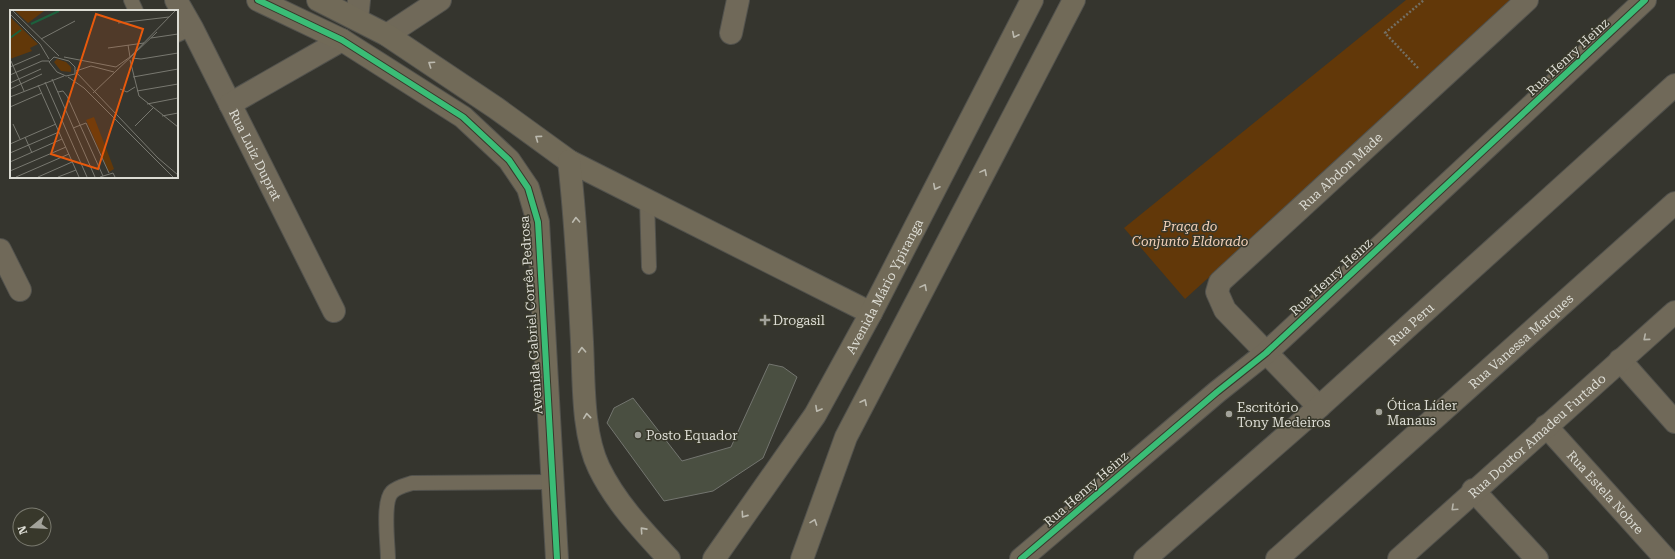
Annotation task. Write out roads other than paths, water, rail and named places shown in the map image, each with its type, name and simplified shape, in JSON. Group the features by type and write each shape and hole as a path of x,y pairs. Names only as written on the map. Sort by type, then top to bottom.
{"street":[{"name":"Rua Luiz Duprat","path":"176,0 184,31 230,104 334,311"},
{"name":"Avenida Gabriel Corrêa Pedrosa","path":"258,0 342,40 463,117 509,160 528,188 538,222 557,559"},
{"path":"318,0 358,10 387,35 496,108 569,161 871,313"},
{"path":"387,35 440,0"},
{"path":"731,33 738,0"},
{"name":"Avenida Mário Ypiranga","path":"714,559 815,415 871,313 1032,0"},
{"path":"802,559 846,437 1074,0"},
{"name":"Rua Abdon Made","path":"1319,407 1225,310 1217,292 1220,282 1527,0"},
{"name":"Rua Henry Heinz","path":"1021,559 1217,392 1266,353 1645,0"},
{"path":"230,104 342,40"},
{"name":"Rua Peru","path":"1144,559 1319,407 1675,85"},
{"path":"569,161 575,210 584,389 590,437 599,467 618,499 638,525 669,559"},
{"name":"Rua Vanessa Marques","path":"1277,559 1675,203"},
{"path":"0,250 20,290"},
{"name":"Rua Doutor Amadeu Furtado","path":"1408,556 1473,490 1675,312"},
{"path":"1620,360 1675,422"},
{"name":"Rua Estela Nobre","path":"1546,426 1666,559"},
{"path":"1473,490 1537,559"}],"lane":[{"path":"131,0 136,10"},
{"path":"647,200 649,267"},
{"path":"388,559 387,501 392,492 402,486 412,483 553,482"}],"place":[{"name":"Drogasil","path":"765,320"},
{"name":"Ótica Líder Manaus","path":"1379,412"},
{"name":"Escritório Tony Medeiros","path":"1229,414"},
{"name":"Posto Equador","path":"638,435"}],"park label":[{"name":"Praça do Conjunto Eldorado","path":"1190,234"}]}
